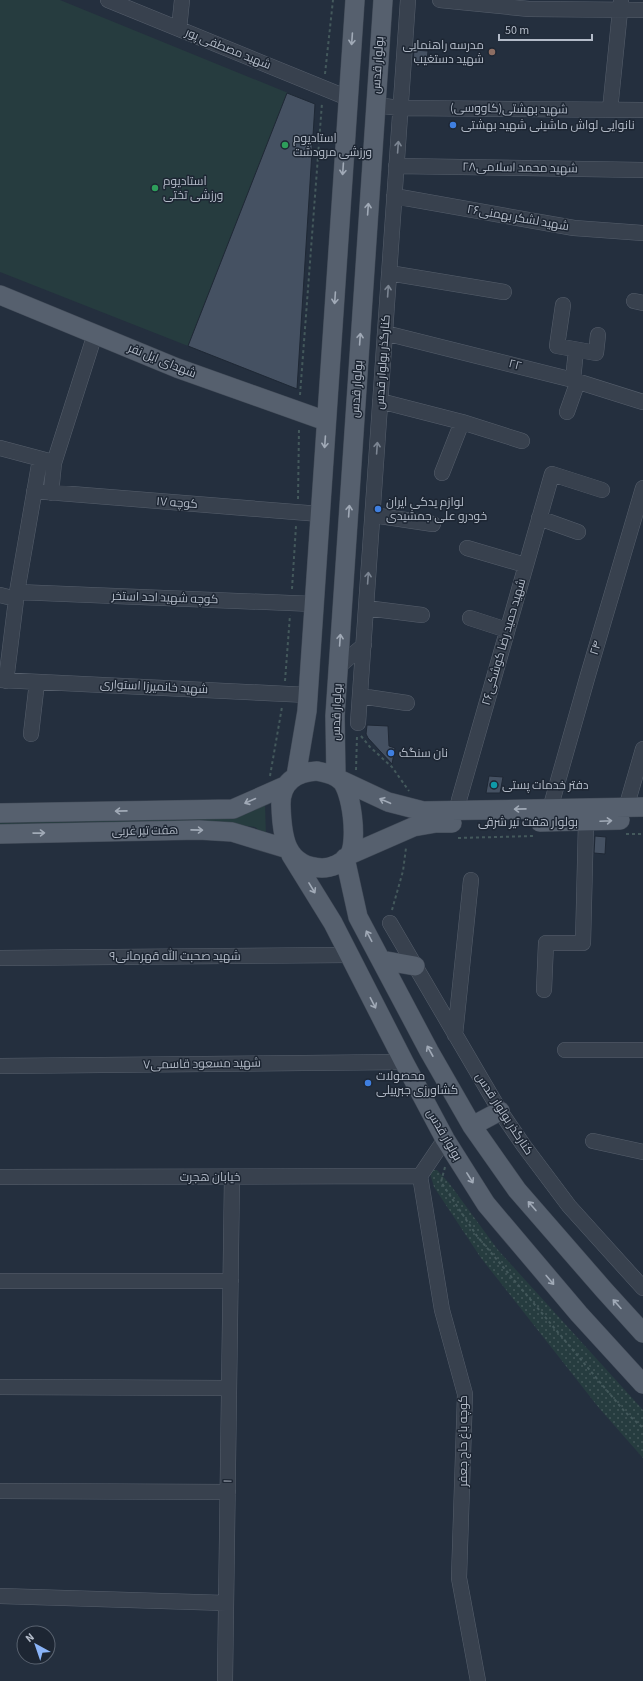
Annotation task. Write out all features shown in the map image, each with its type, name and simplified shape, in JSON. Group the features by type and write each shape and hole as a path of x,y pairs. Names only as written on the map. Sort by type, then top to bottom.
{"main road":[{"path":"291,781 305,772 317,771 329,774 388,802 414,826 347,857 328,868 314,868 303,865 290,852 282,830 281,801 291,781 307,703 355,0"},
{"name":"بولوار قدس","path":"344,781 335,716 383,0"},
{"name":"شهدای ایل نفر","path":"0,295 177,368 326,421"},
{"path":"307,703 311,725 317,730 324,729 330,725 335,716"},
{"name":"هفت تیر غربی","path":"0,813 233,809 291,781"},
{"path":"344,781 352,816 353,838 347,857 358,917 430,1051 472,1126 517,1190 643,1333"},
{"name":"بولوار هفت تیر شرقی","path":"414,826 457,810 634,808"},
{"name":"بولوار هفت تیر شرقی","path":"414,826 436,823 586,822 643,819"},
{"name":"هفت تیر غربی","path":"0,834 199,830 232,832 290,852"},
{"name":"بولوار قدس","path":"290,852 333,923 404,1062 447,1142 486,1204 579,1314 643,1384"},
{"path":"333,923 342,913 352,912 358,917"},
{"path":"381,960 415,966"},
{"path":"472,1126 500,1111"}],"street":[{"name":"شهید مصطفی پور","path":"108,0 348,98"},
{"path":"179,29 182,0"},
{"name":"کنارگذر بولوار قدس","path":"358,723 408,0"},
{"path":"440,0 529,10 620,5 643,10"},
{"path":"610,110 620,5"},
{"name":"شهید بهشتی(کاووسی)","path":"375,105 400,108 643,110"},
{"name":"شهید محمد اسلامی۲۸","path":"396,166 643,170"},
{"name":"شهید لشکر بهمنی۲۶","path":"394,196 574,228 643,233"},
{"path":"367,233 392,236"},
{"path":"389,273 504,292"},
{"path":"563,306 557,346 596,353 598,335"},
{"name":"۲۲","path":"385,333 575,380 643,402"},
{"path":"3,680 34,491 47,461 95,334"},
{"path":"567,412 575,380 576,350"},
{"path":"380,401 462,422 522,441"},
{"path":"442,473 462,422"},
{"path":"0,448 47,461"},
{"path":"47,461 51,493"},
{"name":"شهید حمید رضا کوشکی۲۶","path":"457,810 538,518 552,474 602,490"},
{"name":"۲۴","path":"550,809 643,488"},
{"name":"کوچه ۱۷","path":"34,491 320,514"},
{"path":"372,515 433,524"},
{"path":"538,518 578,532"},
{"path":"467,548 525,565"},
{"name":"کوچه شهید احد استخر","path":"0,595 314,604"},
{"path":"366,608 422,616"},
{"path":"470,618 507,630"},
{"path":"338,667 364,645"},
{"name":"شهید خانمیرزا استواری","path":"3,680 307,703"},
{"path":"31,734 37,682"},
{"path":"360,696 407,703"},
{"path":"634,808 643,749"},
{"path":"544,990 546,943 583,943 586,822"},
{"path":"455,1035 471,880"},
{"name":"کنارگذر بولوار قدس","path":"390,923 500,1111 568,1206 643,1288"},
{"name":"شهید صحبت الله قهرمانی۹","path":"0,958 349,955"},
{"path":"566,1050 643,1050"},
{"name":"شهید مسعود قاسمی۷","path":"0,1066 404,1062"},
{"path":"593,1141 643,1152"},
{"path":"420,1176 447,1142"},
{"name":"خیابان هجرت","path":"0,1177 420,1176"},
{"name":"کوچه باغ حاج جعفر","path":"420,1176 442,1310 465,1394 459,1578 478,1681"},
{"name":"۱","path":"225,1681 232,1177"},
{"path":"0,1281 231,1281"},
{"path":"0,1387 230,1388"},
{"path":"0,1491 228,1492"},
{"path":"0,1596 226,1603"}],"path":[{"path":"344,781 358,723"},
{"path":"358,723 361,736 370,747 392,767 411,794"},
{"path":"390,923 389,917 404,871 414,826"},
{"path":"622,834 643,834"},
{"path":"458,838 538,836"},
{"path":"447,1142 441,1182 476,1236 625,1412 643,1428"}],"green space":[{"name":"استادیوم ورزشی تختی","path":"0,0 60,0 315,104 297,389 0,272"},
{"path":"265,803 266,836 255,827 223,823 0,828 0,821"},
{"path":"429,1170 437,1170 449,1183 498,1250 643,1410 643,1458 599,1408 481,1258 434,1187"}],"building":[{"path":"414,50 428,51 427,64 413,63"},
{"path":"287,93 315,104 297,389 188,346"},
{"path":"367,725 388,726 389,746 395,748 392,764 368,738 366,734"},
{"name":"دفتر خدمات پستی","path":"489,776 503,777 500,793 486,793"},
{"path":"595,836 606,837 605,854 594,853"}],"place":[{"name":"مدرسه راهنمایی شهید دستغیب","path":"492,52"},
{"name":"نانوایی لواش ماشینی شهید بهشتی","path":"453,125"},
{"name":"استادیوم ورزشی مرودشت","path":"285,145"},
{"name":"استادیوم ورزشی تختی","path":"155,188"},
{"name":"لوازم یدکی ایران خودرو علی جمشیدی","path":"378,509"},
{"name":"نان سنگک","path":"391,753"},
{"name":"دفتر خدمات پستی","path":"494,785"},
{"name":"محصولات کشاورزی جبرییلی","path":"368,1083"}]}
